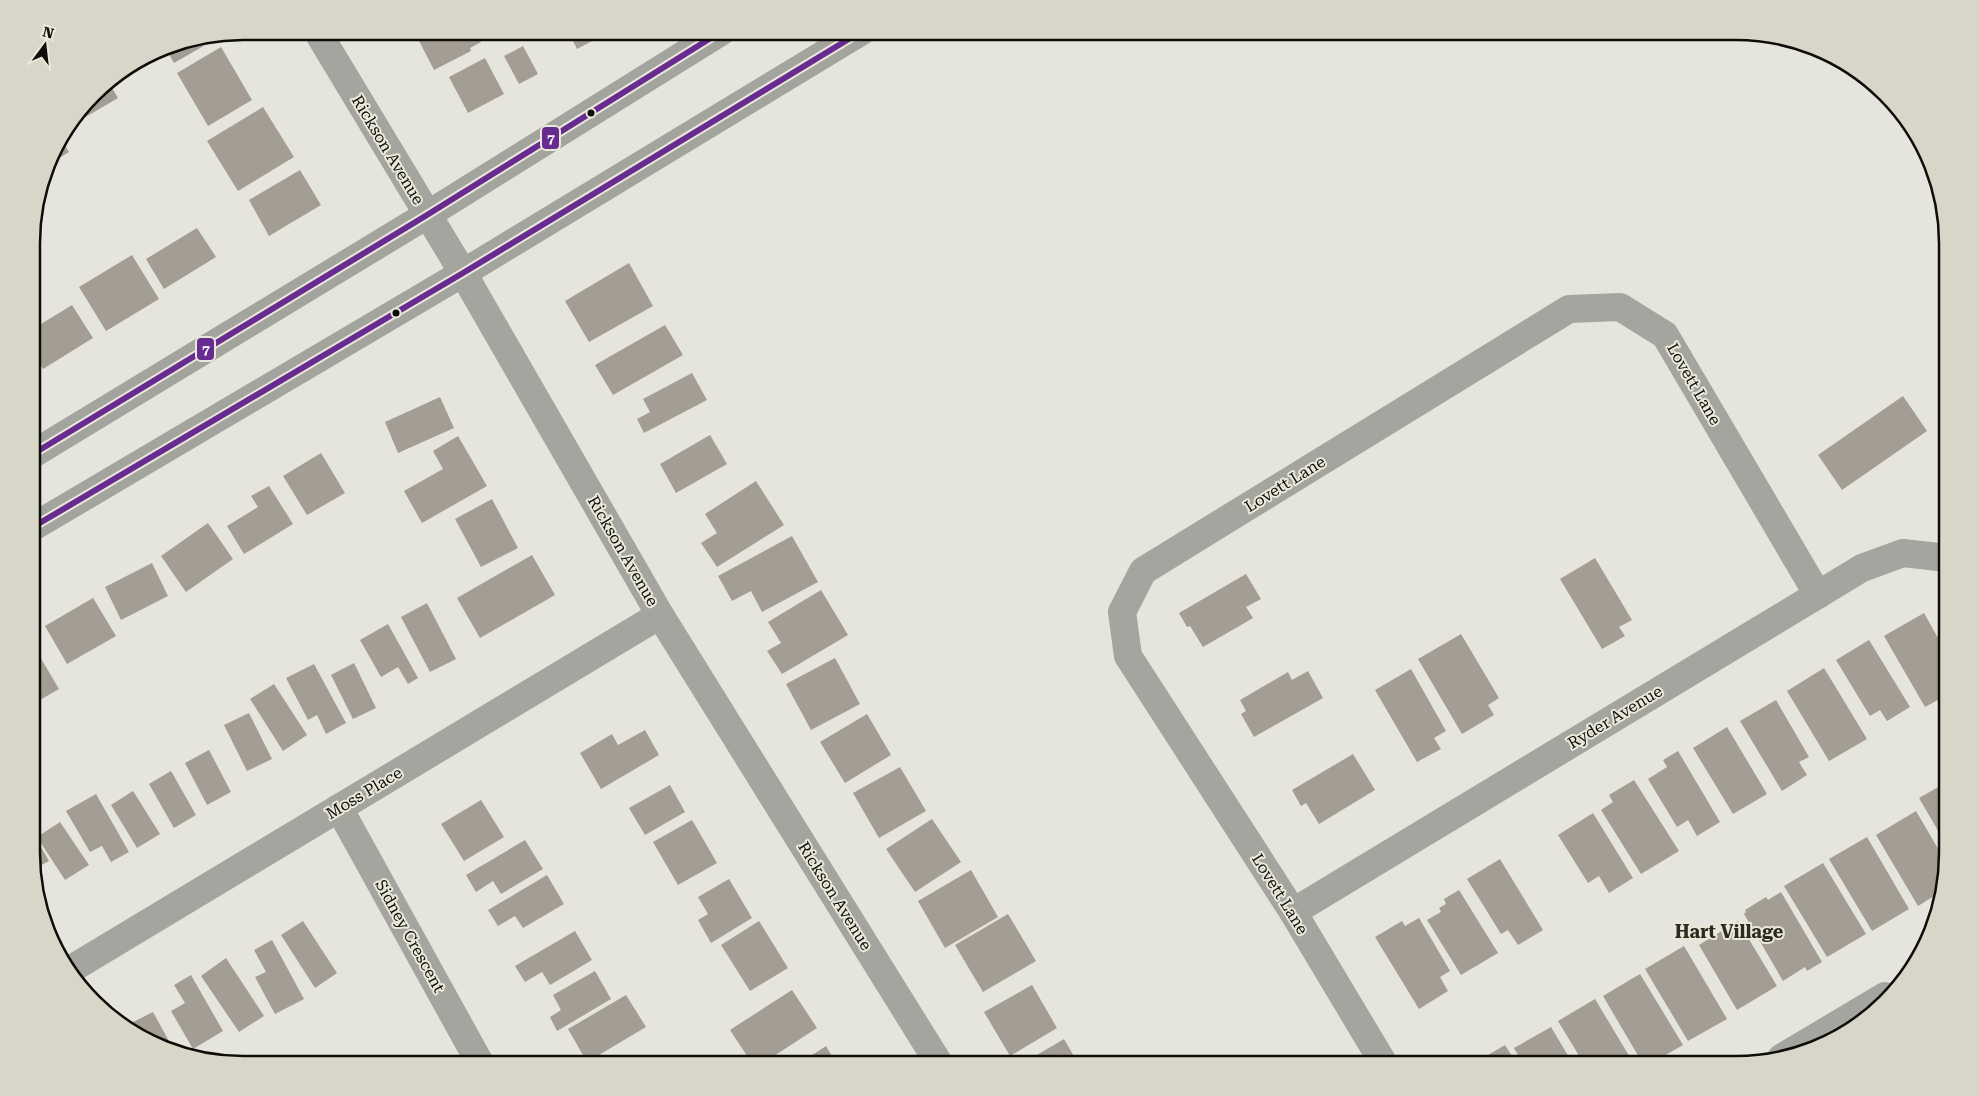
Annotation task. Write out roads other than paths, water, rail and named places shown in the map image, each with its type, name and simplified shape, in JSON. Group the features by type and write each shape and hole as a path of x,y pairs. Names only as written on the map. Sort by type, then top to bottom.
{"street":[{"name":"Rickson Avenue","path":"321,40 463,273 660,615 935,1056"},
{"path":"40,450 427,215 708,40"},
{"path":"40,524 463,273 847,40"},
{"name":"Lovett Lane","path":"1379,1056 1292,912 1128,656 1122,612 1143,571 1569,309 1620,306 1666,335 1818,595"},
{"name":"Ryder Avenue","path":"1292,912 1862,568 1903,554 1939,557"},
{"name":"Moss Place","path":"75,967 660,615"},
{"name":"Sidney Crescent","path":"339,808 476,1056"},
{"path":"1805,1044 1872,1004"}],"district":[{"name":"Hart Village","path":"1729,931"}]}
